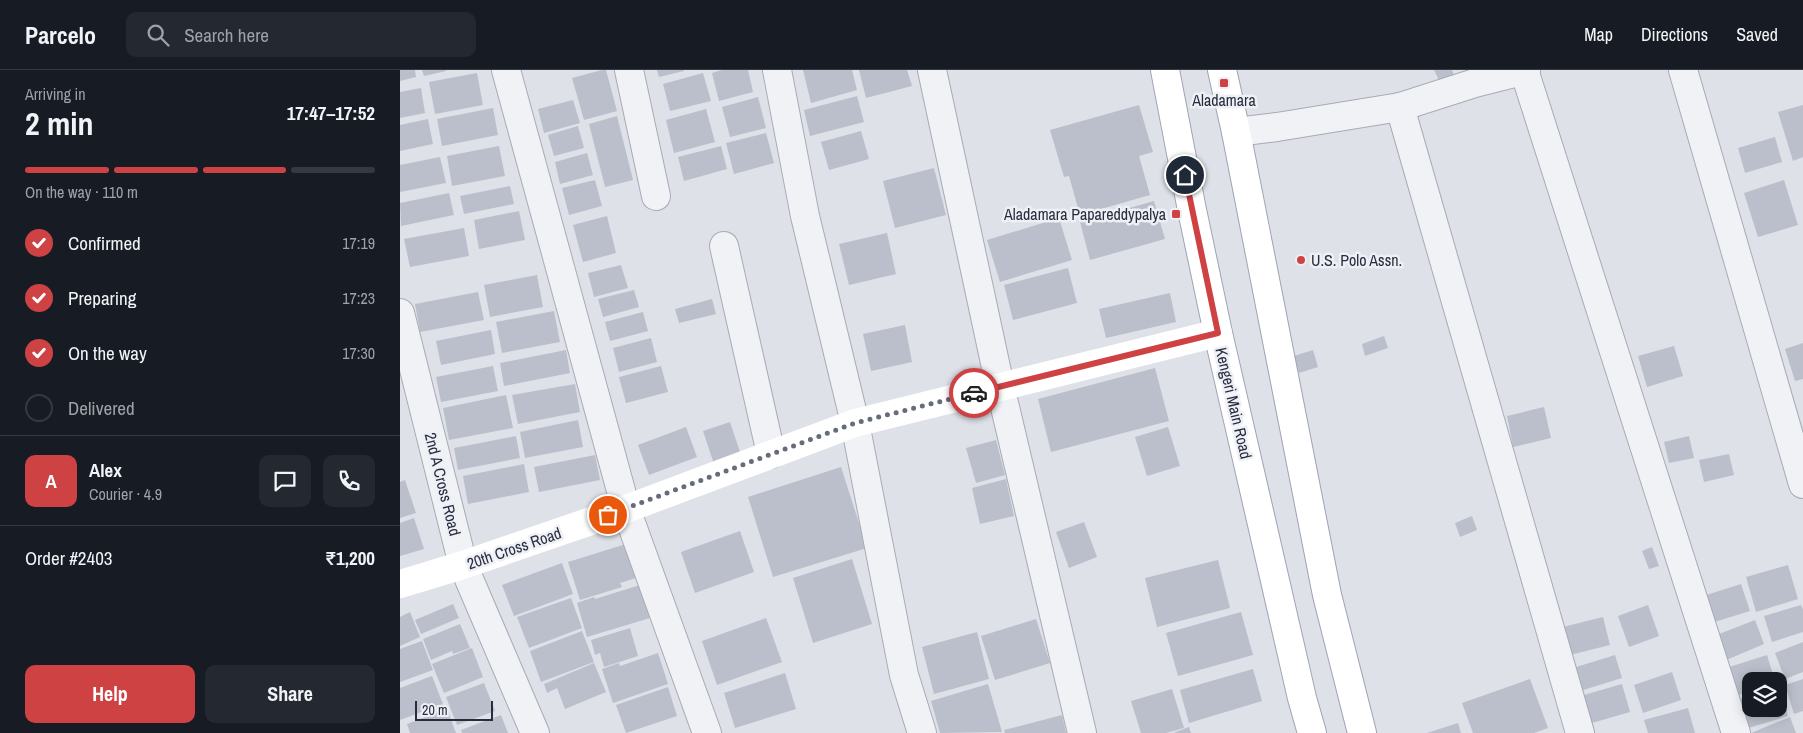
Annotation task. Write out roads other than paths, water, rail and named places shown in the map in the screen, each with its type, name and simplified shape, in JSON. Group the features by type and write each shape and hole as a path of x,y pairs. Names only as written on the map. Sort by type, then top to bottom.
{"main road":[{"name":"Kengeri Main Road","path":"1165,70 1218,333 1302,698 1312,733"},
{"path":"1222,70 1236,132 1327,595 1362,733"},
{"name":"20th Cross Road","path":"400,584 463,565 626,509 855,423 1218,333"}],"street":[{"path":"506,70 626,509 707,733"},
{"path":"629,70 656,196"},
{"path":"777,70 805,216 855,423 904,675 922,733"},
{"path":"932,70 1000,386 1082,733"},
{"path":"1236,132 1400,107 1473,77 1525,70 1736,733"},
{"path":"1683,70 1803,484"},
{"path":"1400,107 1580,733"},
{"path":"724,246 771,454"},
{"name":"2nd A Cross Road","path":"400,313 463,565 535,733"}],"place":[{"name":"Aladamara","path":"1224,83"},
{"name":"Aladamara Papareddypalya","path":"1176,214"},
{"name":"U.S. Polo Assn.","path":"1301,260"}]}
